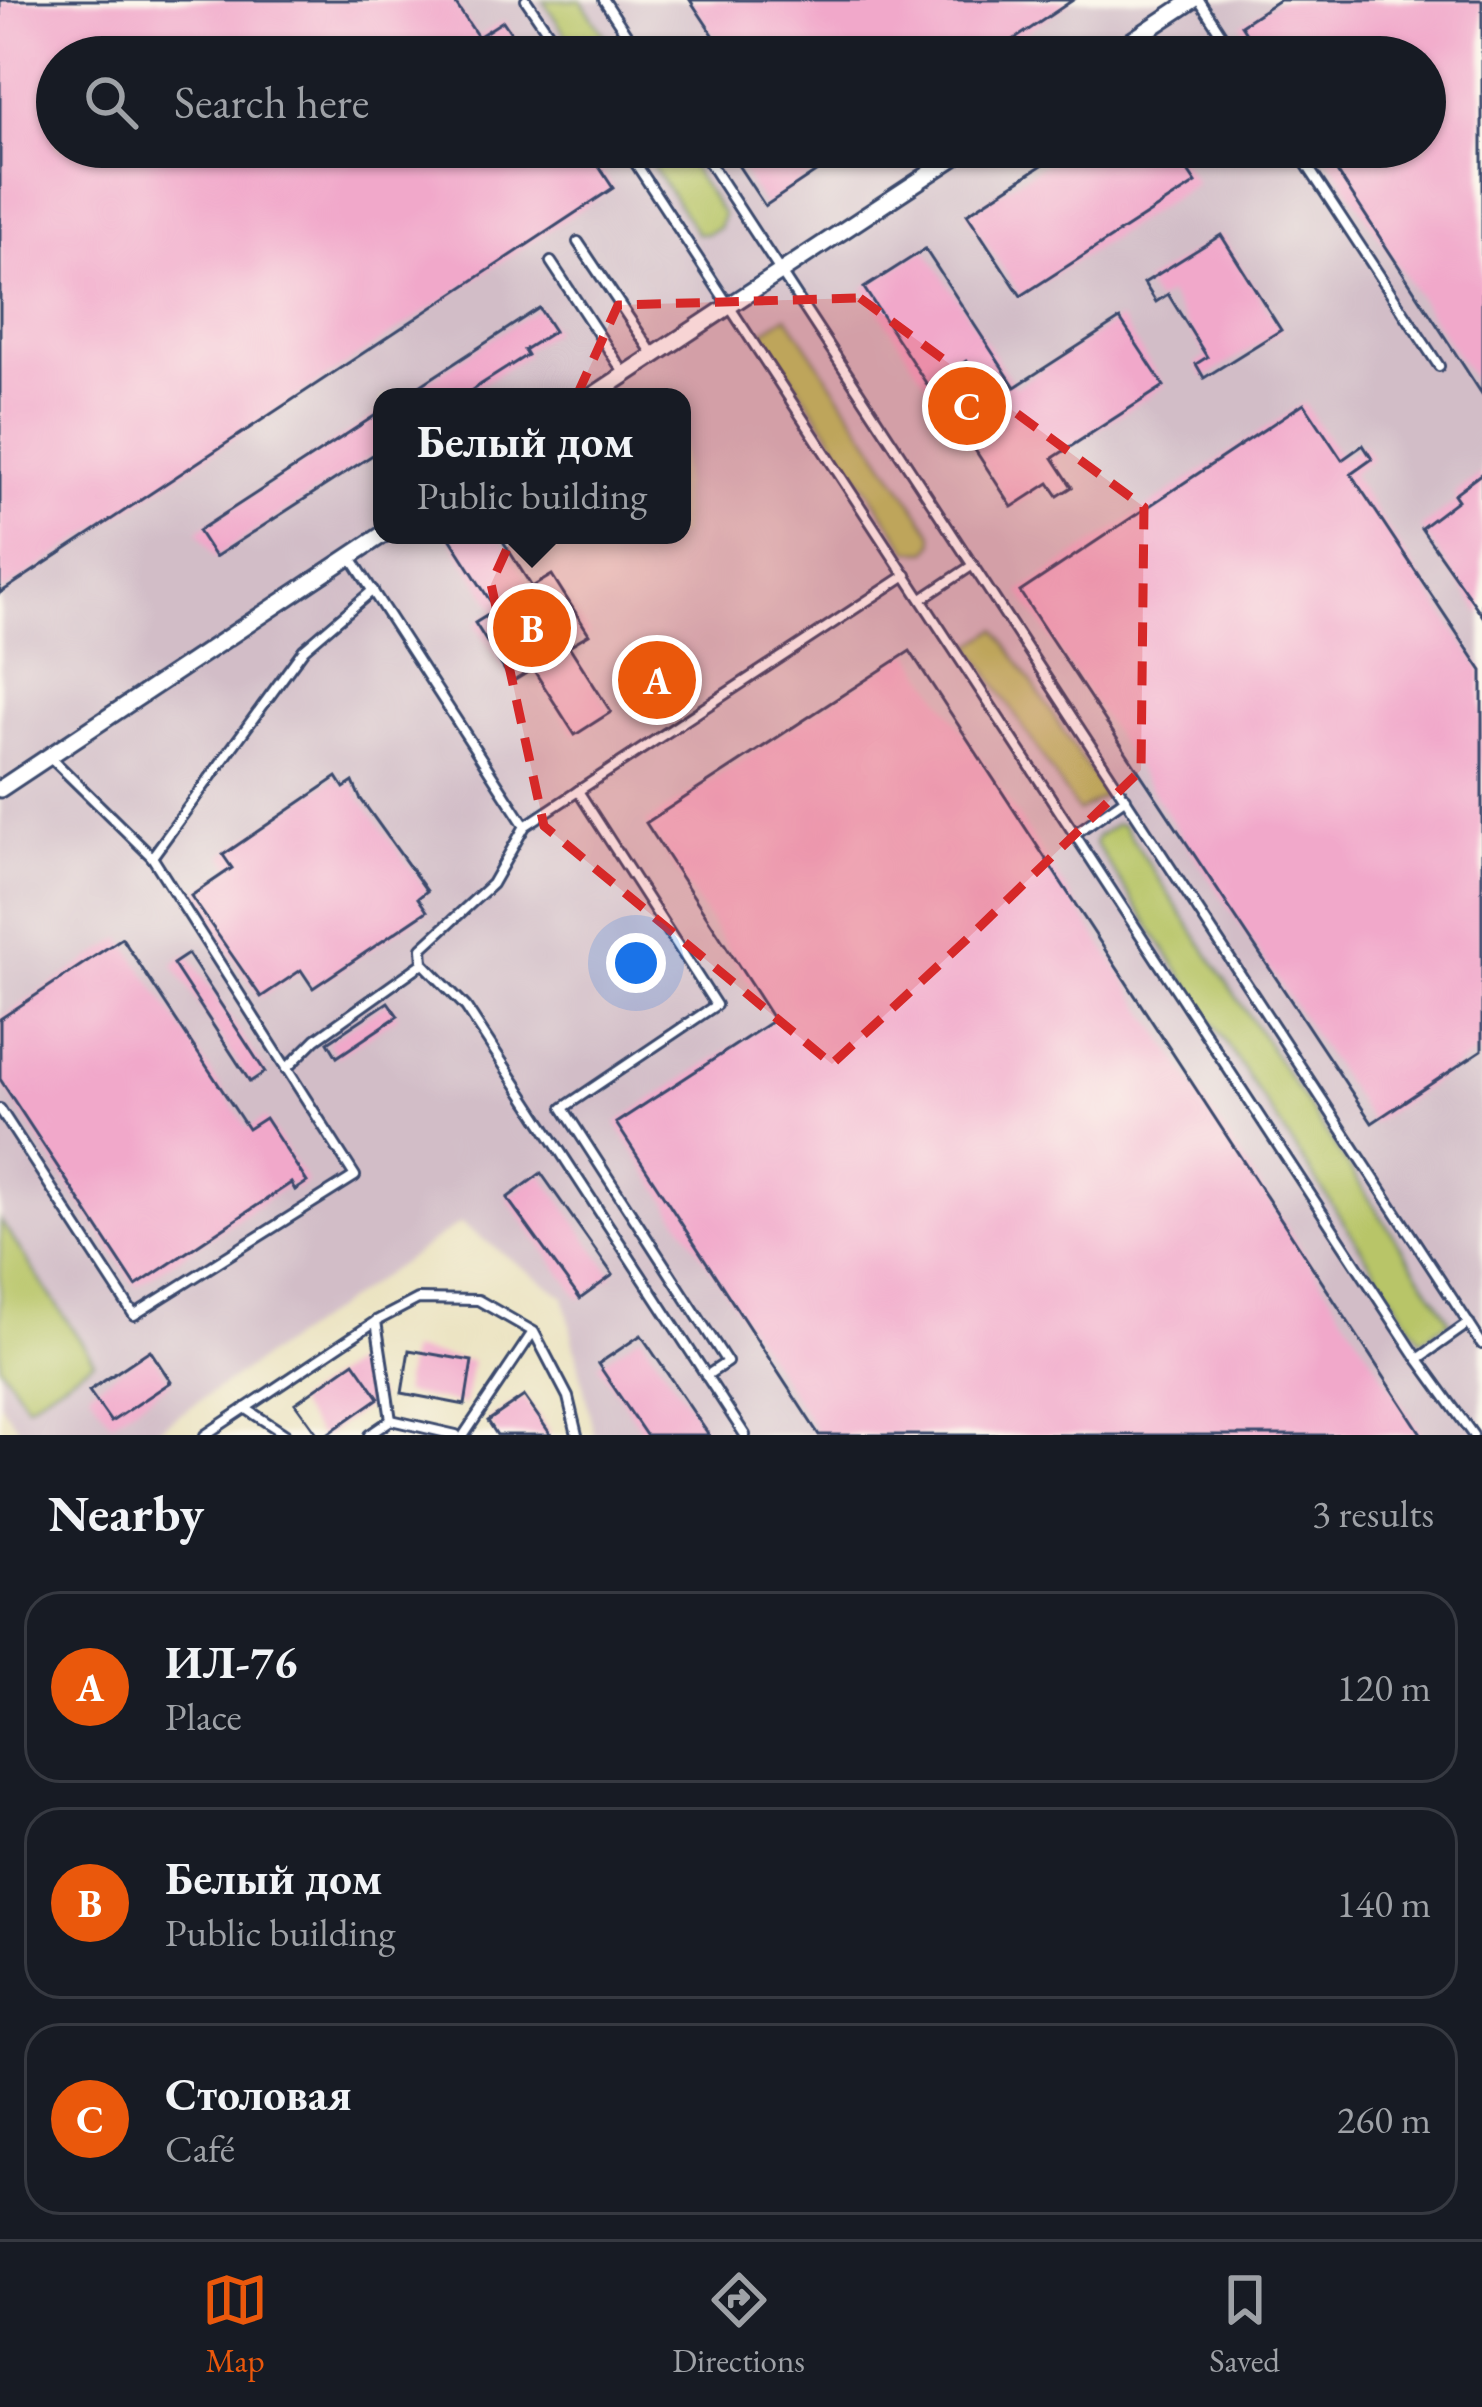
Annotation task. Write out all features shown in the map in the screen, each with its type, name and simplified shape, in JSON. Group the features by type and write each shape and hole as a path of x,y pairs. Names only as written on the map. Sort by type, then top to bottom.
{"street":[{"path":"1140,36 1196,0"},
{"path":"605,388 938,168"},
{"path":"0,789 373,541"}],"lane":[{"path":"526,0 551,36"},
{"path":"604,0 627,36"},
{"path":"1196,0 1221,36"},
{"path":"639,168 1472,1435"},
{"path":"714,168 1482,1344"},
{"path":"1309,168 1439,366"},
{"path":"578,242 653,356"},
{"path":"550,262 625,375"},
{"path":"350,556 525,826"},
{"path":"922,599 973,565"},
{"path":"745,1435 466,1007 423,963 424,942 491,884 525,826 907,574"},
{"path":"152,857 304,649 373,590"},
{"path":"0,1108 134,1316 355,1176 152,857 49,756"},
{"path":"578,791 716,1005 563,1108 727,1362 706,1376"},
{"path":"1076,832 1126,798"},
{"path":"286,1069 316,1039 423,963"},
{"path":"205,1435 376,1321 418,1299 478,1300 533,1332 568,1397 577,1435"},
{"path":"376,1321 392,1420"},
{"path":"1418,1359 1469,1323"},
{"path":"369,1435 392,1420 460,1435 533,1332"},
{"path":"245,1408 286,1435"}],"highlighted area":[{"path":"860,298 1144,507 1141,770 832,1064 544,826 491,584 618,305"}],"shaded area":[{"path":"0,0 1482,0 1482,1435 594,1435 564,1297 460,1223 150,1435 23,1435 0,1403"}],"green space":[{"path":"543,0 581,0 605,36 566,36"},
{"path":"654,168 692,168 723,215 719,228 697,233"},
{"path":"787,316 933,534 928,551 909,551 762,332"},
{"path":"997,629 1105,795 1078,812 971,646"},
{"path":"1116,824 1123,825 1450,1321 1421,1340 1095,843"},
{"path":"0,1220 94,1361 27,1405 0,1365"}],"building":[{"path":"0,0 453,0 477,36 36,36 36,168 600,168 613,188 0,593"},
{"path":"690,0 1073,0 1019,36 714,36"},
{"path":"1279,0 1482,0 1482,394 1335,168 1446,168 1446,36 1248,36 1241,25"},
{"path":"503,21 513,36 480,36"},
{"path":"740,168 822,168 765,206"},
{"path":"1038,168 1186,168 1196,183 1021,296 967,214"},
{"path":"1221,235 1281,330 1204,378 1196,364 1207,357 1168,294 1156,302 1144,283"},
{"path":"925,249 1015,387 1120,319 1164,386 1053,458 1072,487 1058,496 1049,483 1012,507 955,419 989,397 966,361 928,386 864,288"},
{"path":"539,308 554,331 524,350 527,355 475,388 417,388"},
{"path":"1304,403 1342,460 1363,445 1372,459 1351,474 1482,671 1482,1050 1372,1123 1020,592"},
{"path":"373,417 373,455 215,557 198,531"},
{"path":"1482,473 1482,615 1421,528 1458,500 1454,494"},
{"path":"454,544 505,544 532,587 552,575 589,634 569,646 611,712 575,735 533,669 512,682 475,623 496,610"},
{"path":"910,651 1422,1435 819,1435 616,1123 774,1020 646,823"},
{"path":"337,777 344,788 353,782 427,891 418,898 427,911 313,988 301,970 261,997 191,896 232,868 223,855"},
{"path":"122,938 248,1129 265,1118 307,1182 295,1190 291,1183 136,1286 0,1079 0,1019"},
{"path":"188,954 265,1072 250,1082 173,964"},
{"path":"388,1002 398,1016 337,1057 328,1042"},
{"path":"541,1173 613,1275 580,1299 507,1198"},
{"path":"641,1335 709,1435 646,1435 598,1364"},
{"path":"150,1350 171,1382 111,1422 89,1391"},
{"path":"409,1350 472,1361 465,1405 402,1393"},
{"path":"354,1362 379,1398 326,1435 318,1435 295,1403"},
{"path":"524,1396 551,1435 497,1435 488,1421"}],"place":[{"name":"Столовая","path":"967,406"},
{"name":"Белый дом","path":"532,628"},
{"name":"ИЛ-76","path":"657,680"}]}
